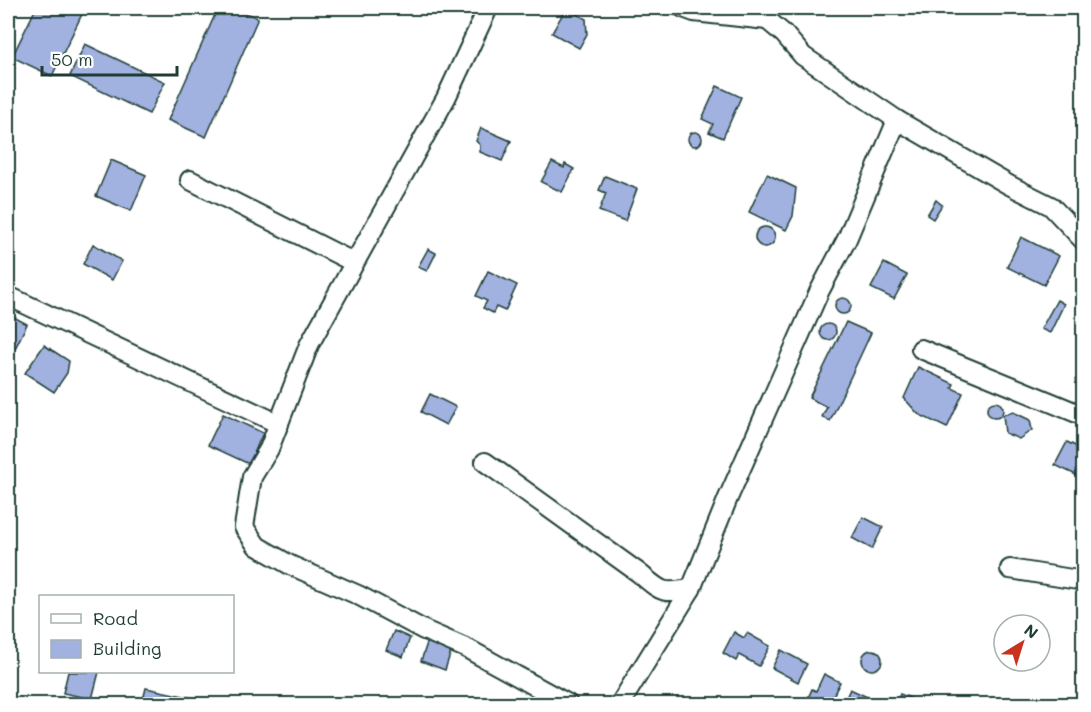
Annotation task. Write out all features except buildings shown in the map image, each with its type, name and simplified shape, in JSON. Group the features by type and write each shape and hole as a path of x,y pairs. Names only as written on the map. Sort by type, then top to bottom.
{"street":[{"path":"488,8 446,98 309,345 279,424 252,477 244,527 257,546 290,565 358,595 424,630 468,649 568,705"},
{"path":"683,8 694,12 767,20"},
{"path":"753,8 784,34 803,56 897,120 1051,206 1083,241"},
{"path":"621,705 691,589 728,498 819,292 847,238 897,120"},
{"path":"190,180 353,262"},
{"path":"8,296 279,424"},
{"path":"921,349 1083,416"},
{"path":"484,462 639,573 660,591 691,589"},
{"path":"1010,568 1083,581"}]}
